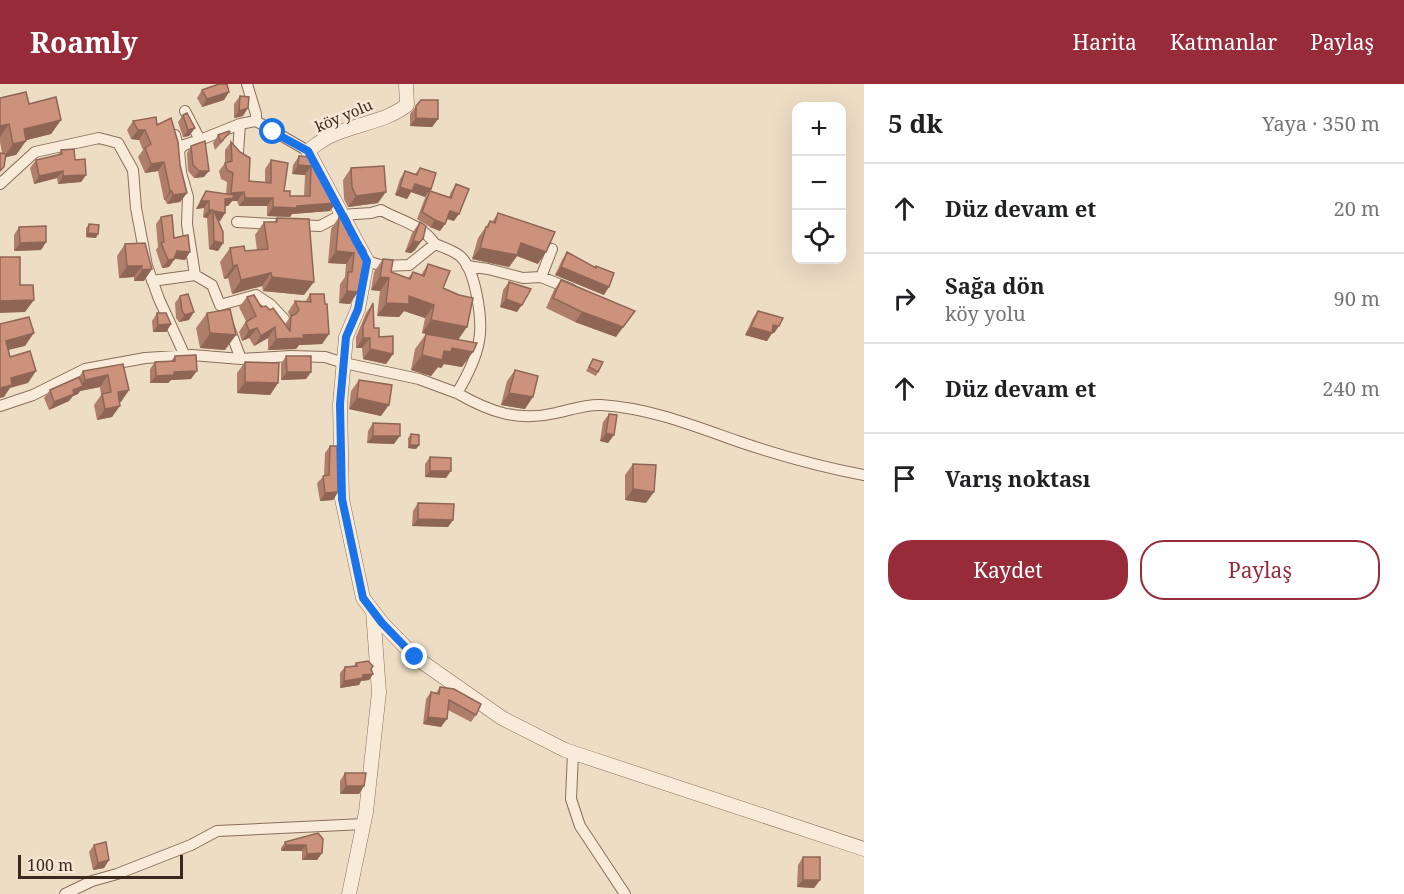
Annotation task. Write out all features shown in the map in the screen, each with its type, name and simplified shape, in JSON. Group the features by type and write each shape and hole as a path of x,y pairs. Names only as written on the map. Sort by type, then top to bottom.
{"street":[{"path":"247,84 256,114 256,122"},
{"name":"köy yolu","path":"367,261 308,151 329,137 401,110 407,105 406,84"},
{"path":"185,111 200,140"},
{"path":"179,150 184,145 240,124 256,122 308,151"},
{"path":"238,152 240,124"},
{"path":"172,127 188,197 187,224 195,275"},
{"path":"0,184 34,153 99,138 118,143 133,170 136,208 147,266 165,314 185,356"},
{"path":"237,222 320,226 341,215 381,210 393,218 407,221 428,233 435,244 461,256 474,279 479,341 457,393"},
{"path":"435,244 409,266 383,266 367,261 358,309 346,337 340,404 342,499 363,598 415,657 502,718 573,753 864,849"},
{"path":"542,277 552,249"},
{"path":"467,266 523,278 542,277 583,294"},
{"path":"152,281 195,275 212,285 241,359"},
{"path":"220,305 256,295 271,305 284,319"},
{"path":"0,406 33,395 85,369 145,358 325,357 419,379 510,416 539,417 597,405 631,408 682,421 793,457 864,475"},
{"path":"349,894 364,824 379,692 373,611"},
{"path":"573,753 571,800 580,826 625,894"},
{"path":"65,894 92,881 117,874 191,845 217,831 364,824"}],"building":[{"path":"219,84 227,84 229,92 207,99 202,90"},
{"path":"26,92 29,104 56,97 61,120 24,129 26,141 13,144 9,124 0,126 0,98"},
{"path":"240,96 249,97 248,108 239,111"},
{"path":"421,100 438,100 438,119 416,118 416,106"},
{"path":"187,113 195,128 188,130 183,115"},
{"path":"156,117 157,125 171,118 178,142 180,165 187,193 173,195 170,191 164,162 151,164 145,148 151,144 145,130 138,130 133,121"},
{"path":"230,132 221,142 218,135"},
{"path":"205,141 209,171 199,171 193,165 191,146"},
{"path":"231,142 240,152 250,158 249,181 271,183 271,160 288,163 284,191 290,191 290,196 310,196 311,166 298,165 299,156 311,157 325,183 325,189 329,190 336,203 297,206 296,208 273,207 273,198 245,198 244,192 231,193 233,173 227,170 225,163 232,161"},
{"path":"74,149 75,160 85,159 86,175 63,176 63,171 39,176 36,160 62,154 61,150"},
{"path":"0,153 6,154 4,167 0,171"},
{"path":"384,166 386,192 356,196 352,187 351,168"},
{"path":"420,168 436,173 431,189 415,184 412,191 400,187 405,171 417,175"},
{"path":"456,184 469,189 459,214 450,211 445,224 422,212 430,191 451,198"},
{"path":"206,191 234,195 233,198 225,199 225,213 214,211 223,232 223,243 214,241 213,210 209,210 209,201 201,201"},
{"path":"498,213 555,232 546,252 521,243 517,255 480,248 486,227 490,221 495,223"},
{"path":"346,214 350,222 349,235 357,236 357,245 363,246 366,251 358,292 347,291 348,272 352,272 354,253 336,251 339,217"},
{"path":"172,215 174,238 188,235 190,252 177,251 174,259 168,260 161,243 164,242 161,217"},
{"path":"277,218 309,219 314,282 272,277 271,273 241,280 237,265 233,266 230,248 244,246 245,251 268,249 264,222 277,222"},
{"path":"420,222 426,226 423,239 419,242 413,241"},
{"path":"89,224 99,225 98,234 88,233"},
{"path":"46,226 46,242 20,243 19,227"},
{"path":"145,243 152,269 142,270 142,266 127,266 125,244"},
{"path":"567,252 596,268 596,266 614,273 609,287 561,267"},
{"path":"0,257 20,257 20,285 33,285 34,300 0,301"},
{"path":"383,259 393,260 391,272 410,279 413,272 424,276 428,264 450,271 443,288 473,298 467,327 431,320 434,305 409,296 409,304 386,303 389,278 380,277"},
{"path":"561,280 635,311 623,327 582,312 553,298"},
{"path":"509,282 531,289 522,305 506,299"},
{"path":"188,294 194,312 185,315 182,311 180,296"},
{"path":"310,294 324,294 329,334 276,339 275,327 261,336 257,328 249,331 246,322 256,316 247,297 254,295 261,307 266,306 270,310 273,308 290,331 291,316 299,310 295,301 311,302"},
{"path":"373,303 374,328 379,328 379,337 393,336 393,354 370,349 370,338 363,338 363,326"},
{"path":"230,309 236,335 210,333 207,313"},
{"path":"758,311 783,318 779,326 773,325 772,333 751,327"},
{"path":"157,313 166,313 171,324 158,325"},
{"path":"29,317 34,333 6,341 10,357 30,351 36,371 11,378 12,385 0,388 0,324"},
{"path":"426,334 477,343 473,352 452,348 451,352 444,351 442,360 422,355"},
{"path":"196,355 197,371 156,376 155,362 175,361 175,356"},
{"path":"286,356 311,356 311,372 287,372"},
{"path":"593,359 603,362 598,372 589,367"},
{"path":"245,362 279,363 278,383 245,382"},
{"path":"123,364 129,390 118,392 120,406 105,409 102,394 111,392 108,375 85,380 83,371"},
{"path":"515,370 538,376 533,397 509,393"},
{"path":"79,377 83,386 73,390 74,394 54,402 50,390"},
{"path":"359,380 392,385 389,405 357,398"},
{"path":"609,414 617,415 614,435 606,433"},
{"path":"373,423 400,424 400,436 373,436"},
{"path":"411,434 419,435 419,445 410,445"},
{"path":"330,446 337,446 338,492 325,493 323,476 329,475"},
{"path":"430,457 451,458 451,471 430,471"},
{"path":"633,464 656,465 654,492 633,489"},
{"path":"418,503 454,504 453,520 418,519"},
{"path":"368,661 373,666 371,669 373,674 344,681 345,667 357,666 356,663"},
{"path":"440,687 454,689 481,704 476,715 449,700 447,719 428,717 431,692 439,694"},
{"path":"345,773 366,773 364,786 346,786"},
{"path":"318,833 323,839 322,853 307,854 306,845 286,845 285,842"},
{"path":"106,842 109,860 98,863 94,845"},
{"path":"803,857 820,857 820,880 803,880"}],"route":[{"path":"273,132 308,151 367,261 358,309 346,337 340,404 342,499 363,598 382,623 415,657"}]}
